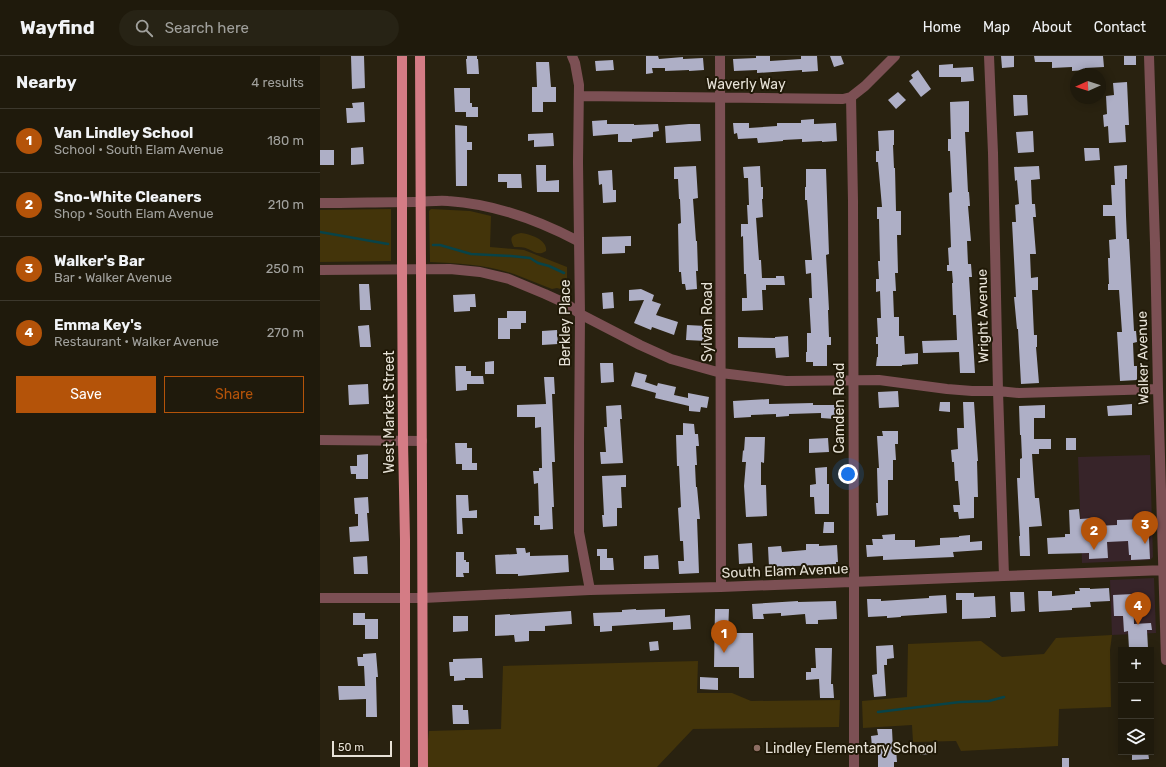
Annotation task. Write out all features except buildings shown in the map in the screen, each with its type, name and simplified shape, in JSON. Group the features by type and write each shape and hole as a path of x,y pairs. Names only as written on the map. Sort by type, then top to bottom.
{"main road":[{"name":"West Market Street","path":"402,56 405,767"},
{"path":"420,56 423,767"}],"street":[{"name":"Berkley Place","path":"572,56 576,63 579,85 579,532 590,590"},
{"name":"Sylvan Road","path":"720,56 721,587"},
{"path":"851,97 865,86 895,56"},
{"name":"Wright Avenue","path":"989,56 993,153 1004,576"},
{"name":"Walker Avenue","path":"1149,56 1158,389 1165,570 1166,660"},
{"name":"Waverly Way","path":"579,96 843,99 851,97"},
{"name":"Camden Road","path":"851,97 853,201 854,767"},
{"path":"320,203 447,201 476,205 505,211 538,222 562,232 578,242"},
{"path":"320,270 450,270 480,272 509,279 567,304 580,314 671,359 721,373 786,380 879,380 947,389 1019,393 1158,389"},
{"path":"320,440 422,441"},
{"name":"South Elam Avenue","path":"320,598 423,598 590,590 721,587 1165,570"}],"shaded area":[{"path":"391,209 391,261 320,262 320,210"},
{"path":"431,209 470,211 491,216 490,247 524,250 567,267 567,291 557,288 552,289 514,274 493,268 430,262 429,211"},
{"path":"521,233 538,238 546,247 546,251 539,253 525,248 514,247 511,239 512,237"},
{"path":"1150,455 1153,557 1150,560 1082,563 1078,457"},
{"path":"1154,578 1156,633 1112,635 1110,580"},
{"path":"1112,635 1110,650 1111,707 1059,709 1058,746 961,751 956,741 913,742 912,725 863,728 862,701 907,697 908,644 981,641 1002,657 1044,654 1056,638"},
{"path":"698,661 697,693 732,693 751,701 840,700 839,727 693,729 657,767 427,767 429,731 501,729 503,666"}],"waterway":[{"path":"320,232 388,244"},
{"path":"433,245 440,245 471,254 530,258 538,263 564,273"},
{"path":"878,712 960,702 989,701 1004,697"}],"place":[{"name":"Walker's Bar","path":"1145,544"},
{"name":"Sno-White Cleaners","path":"1094,550"},
{"name":"Emma Key's","path":"1138,625"},
{"name":"Van Lindley School","path":"724,653"},
{"name":"Lindley Elementary School","path":"757,748"}]}
